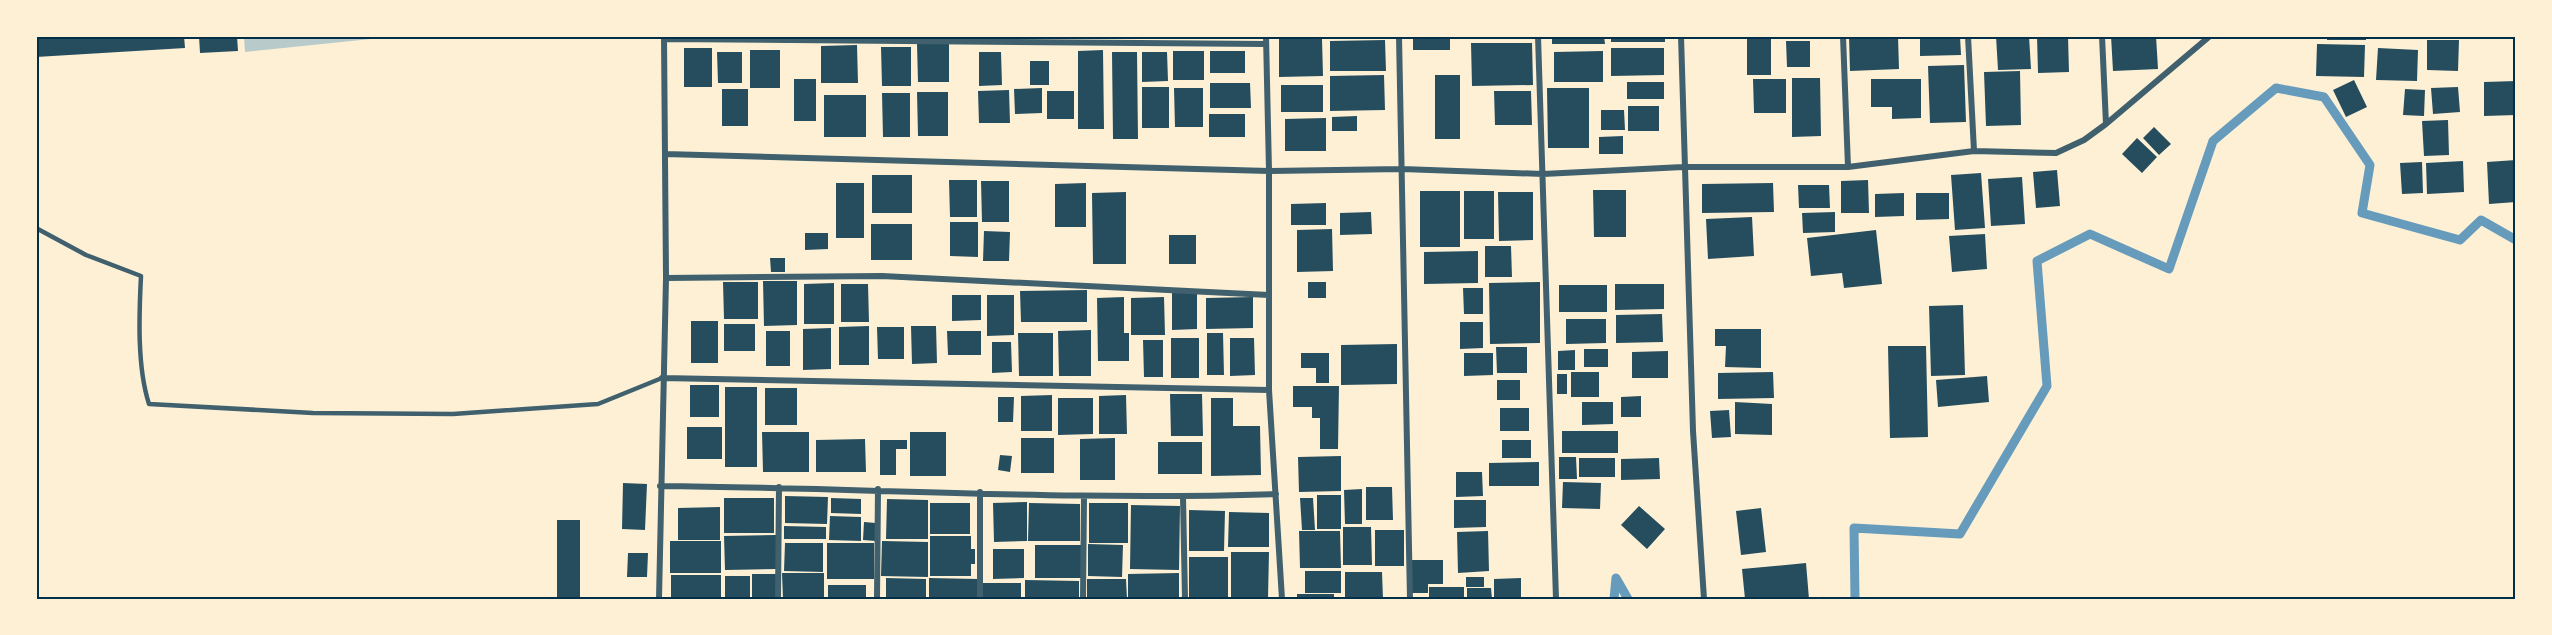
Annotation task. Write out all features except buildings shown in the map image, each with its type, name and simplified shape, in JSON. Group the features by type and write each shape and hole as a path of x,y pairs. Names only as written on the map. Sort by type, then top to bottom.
{"street":[{"path":"1266,36 1269,171 1269,390 1282,599"},
{"path":"1399,36 1410,599"},
{"path":"1538,36 1556,599"},
{"path":"1681,36 1683,167 1693,431 1704,599"},
{"path":"1843,36 1848,167"},
{"path":"1968,36 1974,151"},
{"path":"2102,36 2106,124"},
{"path":"665,154 1269,171 1402,169 1543,174 1683,167 1848,167 1974,151 2056,153 2084,140 2106,124 2210,36"},
{"path":"659,599 662,378 666,278 664,37 1266,44"},
{"path":"666,278 882,276 1269,295"},
{"path":"662,378 1269,390"},
{"path":"660,486 878,489 1084,497 1276,494"},
{"path":"778,599 779,487"},
{"path":"877,599 878,489"},
{"path":"980,492 980,599"},
{"path":"1083,599 1084,497"},
{"path":"1183,497 1185,599"}],"lane":[{"path":"36,228 86,255 141,276 143,387 149,404 323,413 453,414 598,404 662,378"}],"shaded area":[{"path":"244,36 400,36 245,52"}],"waterway":[{"path":"1855,599 1854,528 1960,534 2047,386 2037,261 2090,234 2169,269 2213,141 2276,88 2324,97 2370,165 2362,213 2460,240 2481,220 2516,240"},
{"path":"1614,599 1616,578 1628,599"}]}
